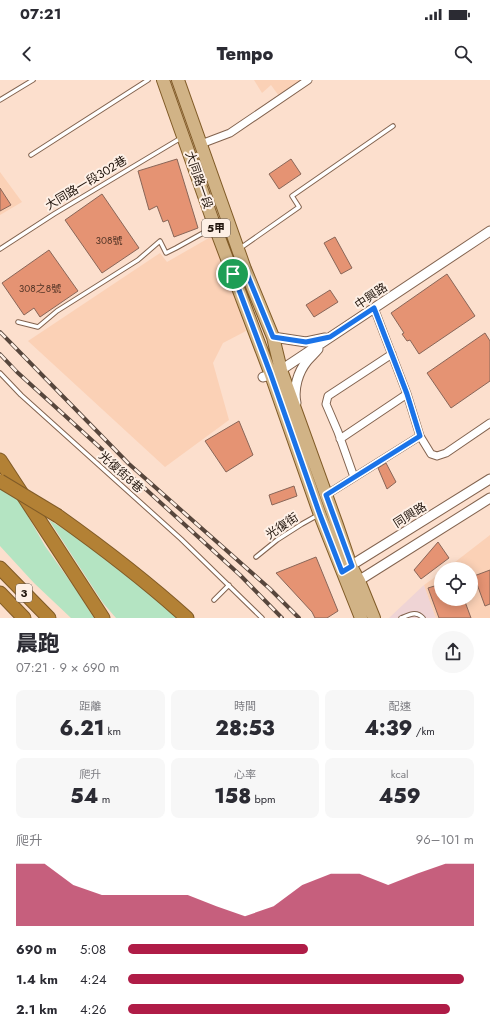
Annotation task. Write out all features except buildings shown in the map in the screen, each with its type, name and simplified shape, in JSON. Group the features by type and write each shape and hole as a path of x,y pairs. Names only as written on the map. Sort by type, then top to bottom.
{"highway":[{"path":"0,460 103,618"},
{"path":"0,481 58,516 101,547 139,576 187,618"},
{"name":"3","path":"0,568 49,618"},
{"name":"3","path":"0,593 24,618"}],"main road":[{"name":"大同路一段","path":"163,80 215,227 347,568 348,587 361,618"},
{"name":"大同路一段","path":"178,80 245,269 273,337 272,374 298,416 323,504 347,568 359,581 374,618"},
{"path":"233,274 245,269"}],"street":[{"path":"201,144 230,133 308,80"},
{"name":"中興路","path":"272,374 490,231"},
{"path":"374,308 407,394 420,436 431,454 437,456 446,453 490,423"},
{"path":"273,337 306,342 330,337"},
{"path":"298,416 294,396 298,378 307,361 330,337"},
{"path":"354,477 326,404 328,396 392,354"},
{"path":"340,439 407,394"},
{"path":"323,504 354,477 420,436"},
{"name":"同興路","path":"347,568 490,479"},
{"path":"348,587 490,498"}],"lane":[{"path":"0,100 33,80"},
{"path":"32,154 148,80"},
{"path":"238,249 298,207 292,196 392,126"},
{"name":"大同路一段302巷","path":"0,249 54,214 184,137"},
{"path":"18,322 38,327 57,311 138,260 160,241 166,253 215,227"},
{"name":"光復街8巷","path":"0,373 21,395 181,539 229,585"},
{"name":"光復街","path":"256,557 277,540 302,524 323,504"},
{"path":"214,600 229,585 262,618"},
{"path":"401,618 416,613 423,618"}],"shaded area":[{"path":"254,80 303,80 279,96 271,85 262,93"},
{"path":"0,172 22,202 0,215"},
{"path":"214,235 246,331 223,343 213,363 229,420 165,467 28,341 160,253 167,262"},
{"path":"490,535 490,618 436,618 424,585 434,578 434,606 478,606 478,562 455,562"},
{"path":"424,585 436,618 389,618"}],"green space":[{"path":"0,489 17,497 45,546 94,618 71,618 34,583 0,546"},
{"path":"49,520 77,537 107,561 135,580 177,618 116,618 103,603"}],"railway":[{"path":"0,332 129,464 269,588 299,618"},
{"path":"0,354 17,372 240,575 282,618"}],"route":[{"path":"245,269 273,337 306,342 330,337 374,308 407,394 420,436 326,495 352,566 342,572 320,515 271,375 233,274 245,269"}]}
